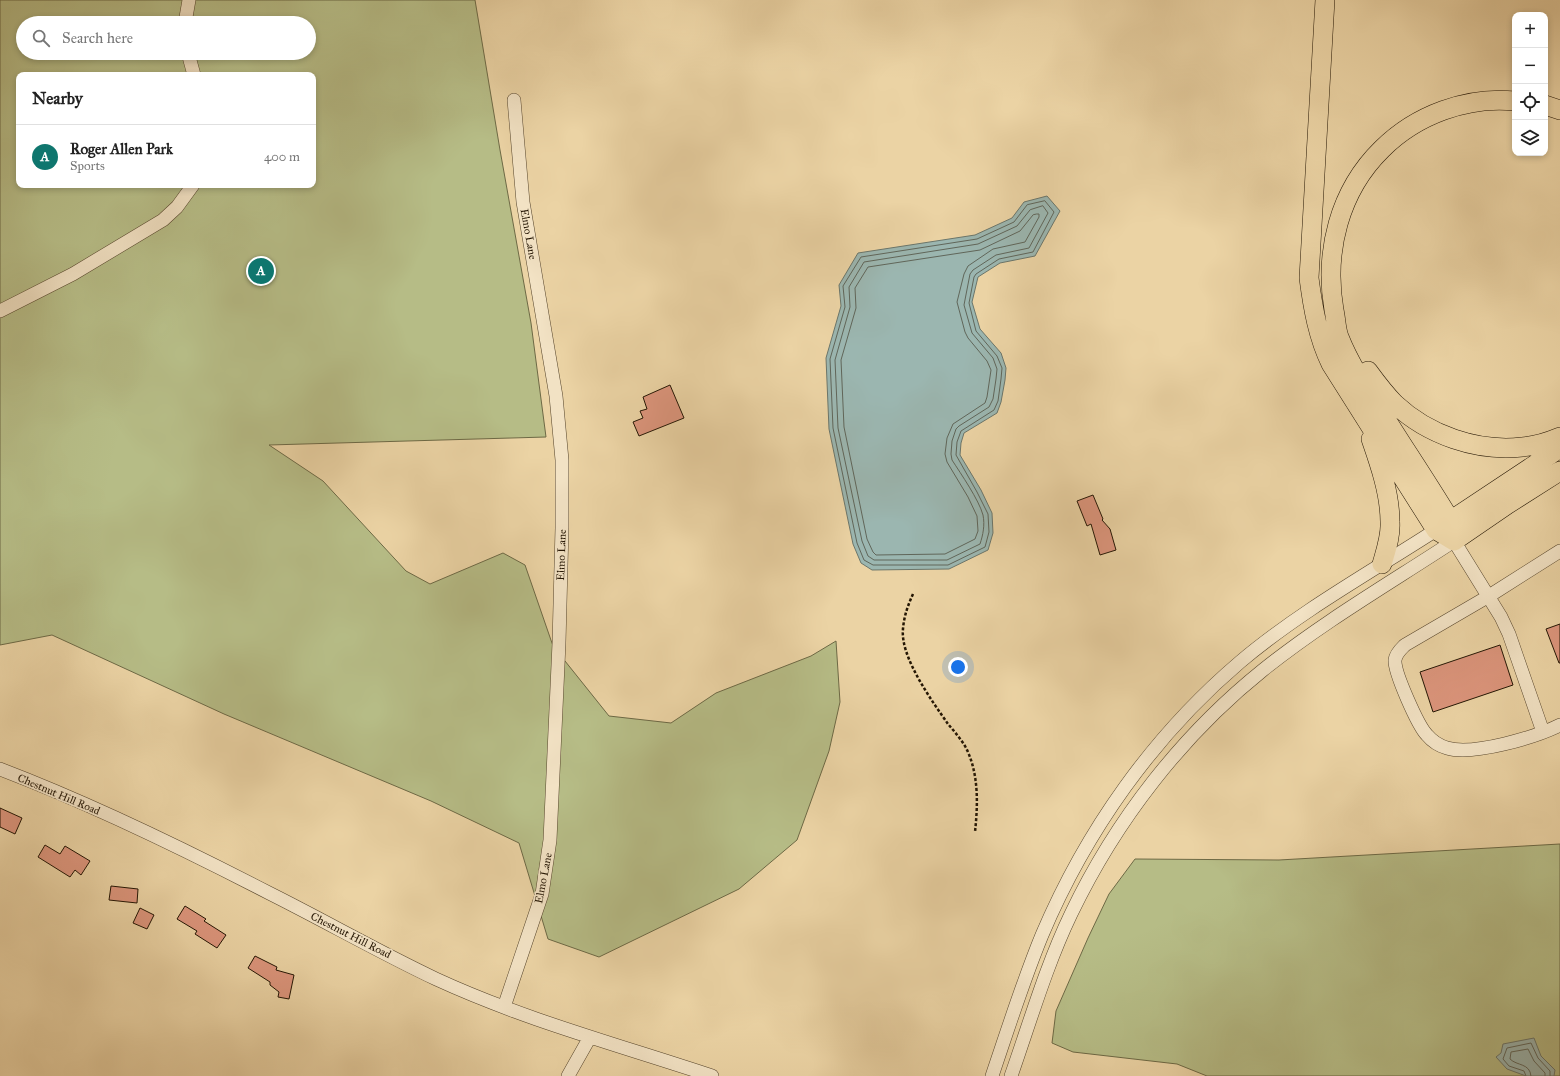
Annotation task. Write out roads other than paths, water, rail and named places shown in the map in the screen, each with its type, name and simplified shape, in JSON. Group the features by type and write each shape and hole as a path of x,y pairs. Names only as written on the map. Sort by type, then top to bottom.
{"highway":[{"path":"1325,0 1309,278 1314,315 1323,346 1331,364 1352,398 1454,541 1560,471"},
{"path":"1443,525 1356,372 1339,336 1332,287 1332,253 1336,228 1347,198 1357,179 1372,159 1406,129 1434,114 1458,106 1476,102 1512,101"},
{"path":"1548,106 1560,110"},
{"path":"1334,304 1346,334 1366,370 1396,404 1426,426 1445,436 1464,443 1502,448 1523,447 1545,443 1560,437"},
{"path":"1352,398 1372,440 1389,502 1389,539 1382,564"},
{"path":"1443,525 1560,448"}],"street":[{"path":"186,16 189,0"},
{"path":"190,60 193,72"},
{"name":"Elmo Lane","path":"504,1007 542,894 550,840 562,528 562,460 556,396 523,202 514,100"},
{"path":"0,311 73,274 163,220 177,207 191,188"},
{"path":"992,1076 1031,964 1058,901 1074,868 1094,833 1120,793 1142,764 1194,704 1240,662 1288,626 1443,525"},
{"path":"1011,1076 1054,953 1070,914 1094,869 1118,831 1144,792 1174,755 1234,694 1269,665 1336,618 1454,541 1489,596 1509,634 1543,732"},
{"path":"1560,551 1489,596 1405,645 1398,651 1395,660 1397,672 1421,728 1435,743 1447,748 1460,750 1506,744 1560,725"},
{"name":"Chestnut Hill Road","path":"0,769 36,783 124,822 268,892 435,978 504,1007 590,1037 712,1076"},
{"path":"568,1076 590,1037"}],"water":[{"path":"1047,196 1060,211 1035,256 1000,263 978,277 972,302 980,329 1001,353 1006,368 1001,402 997,413 964,433 961,443 960,455 981,490 992,513 993,533 988,550 949,569 872,570 861,563 853,544 829,429 826,358 841,306 839,285 858,253 975,235 1012,218 1024,202"},
{"path":"1534,1038 1541,1056 1555,1070 1554,1076 1526,1076 1507,1069 1496,1057 1501,1053 1503,1044"}],"place":[{"name":"Roger Allen Park","path":"261,271"}]}
